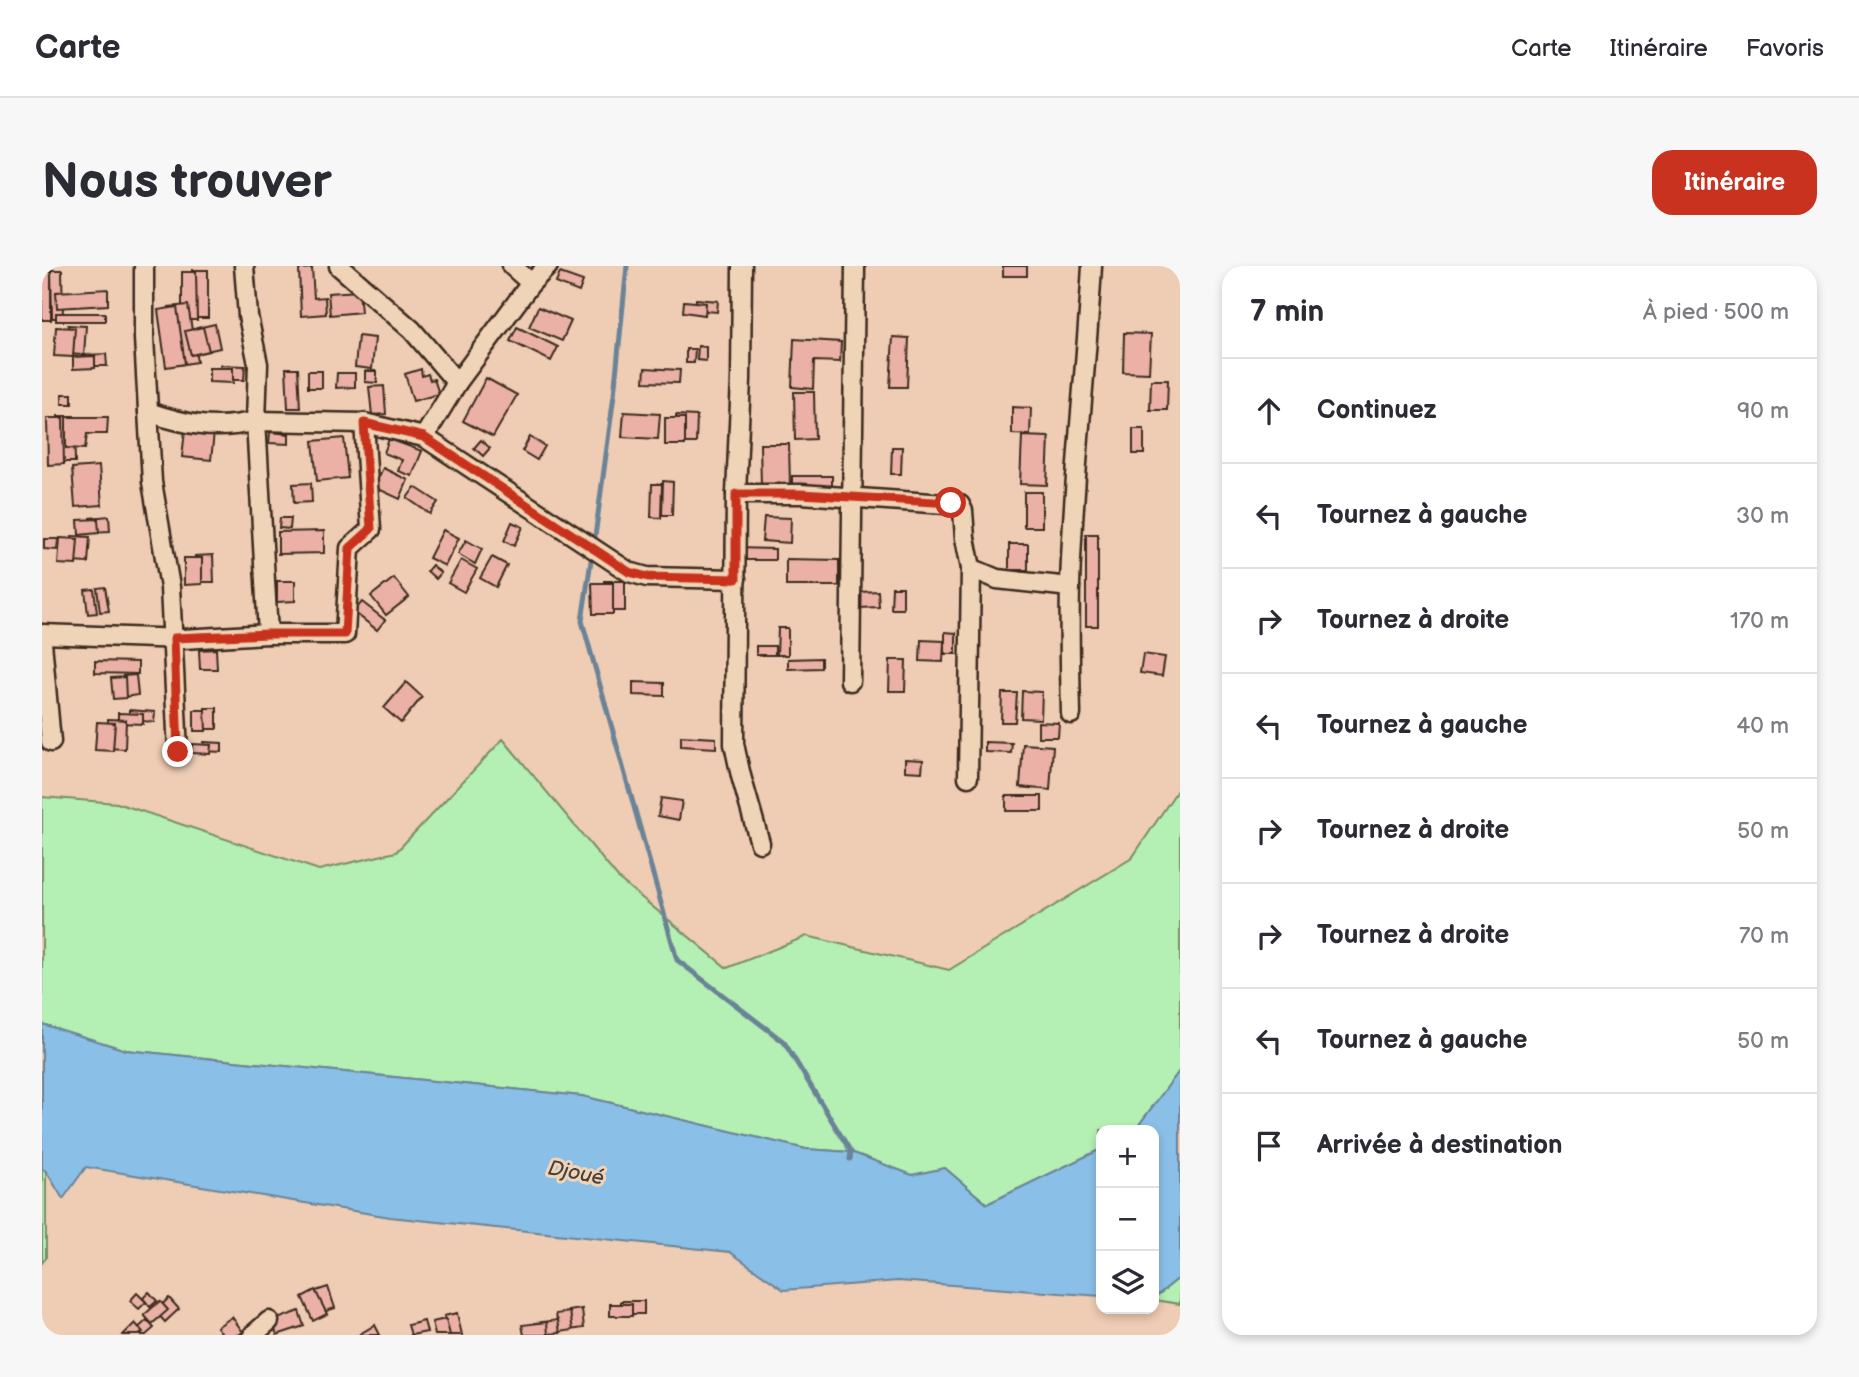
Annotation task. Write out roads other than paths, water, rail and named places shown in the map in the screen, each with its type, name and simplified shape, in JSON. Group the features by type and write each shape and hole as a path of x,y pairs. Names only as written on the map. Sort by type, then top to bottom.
{"street":[{"path":"144,266 144,338 152,482 170,587 178,752"},
{"path":"244,266 248,316 258,365 256,421 268,634"},
{"path":"339,266 412,330 457,383"},
{"path":"512,266 531,283"},
{"path":"424,437 457,383 531,283 548,266"},
{"path":"742,266 736,494 734,744 760,843"},
{"path":"850,681 855,266"},
{"path":"1071,714 1070,587 1077,450 1087,359 1092,266"},
{"path":"148,412 181,424 203,426 241,425 256,421 364,423 424,437 629,572 648,577 736,579"},
{"path":"42,634 174,638 345,634 350,548 371,529 364,423"},
{"path":"736,494 801,494 960,505 971,568 968,777"},
{"path":"971,568 998,579 1070,587"},
{"path":"42,642 51,742"},
{"path":"253,1335 269,1321"}],"water":[{"name":"Djoué","path":"42,1024 126,1050 582,1096 806,1149 851,1152 912,1175 945,1168 987,1204 1096,1151 1096,1296 898,1281 784,1290 730,1252 390,1217 86,1167 63,1199 46,1171 42,1169"},
{"path":"1180,1070 1180,1277 1159,1294 1159,1125 1139,1125"}],"waterway":[{"path":"594,544 614,395 627,266"},
{"path":"592,554 582,621 677,960 784,1042 851,1152 850,1159"}]}
